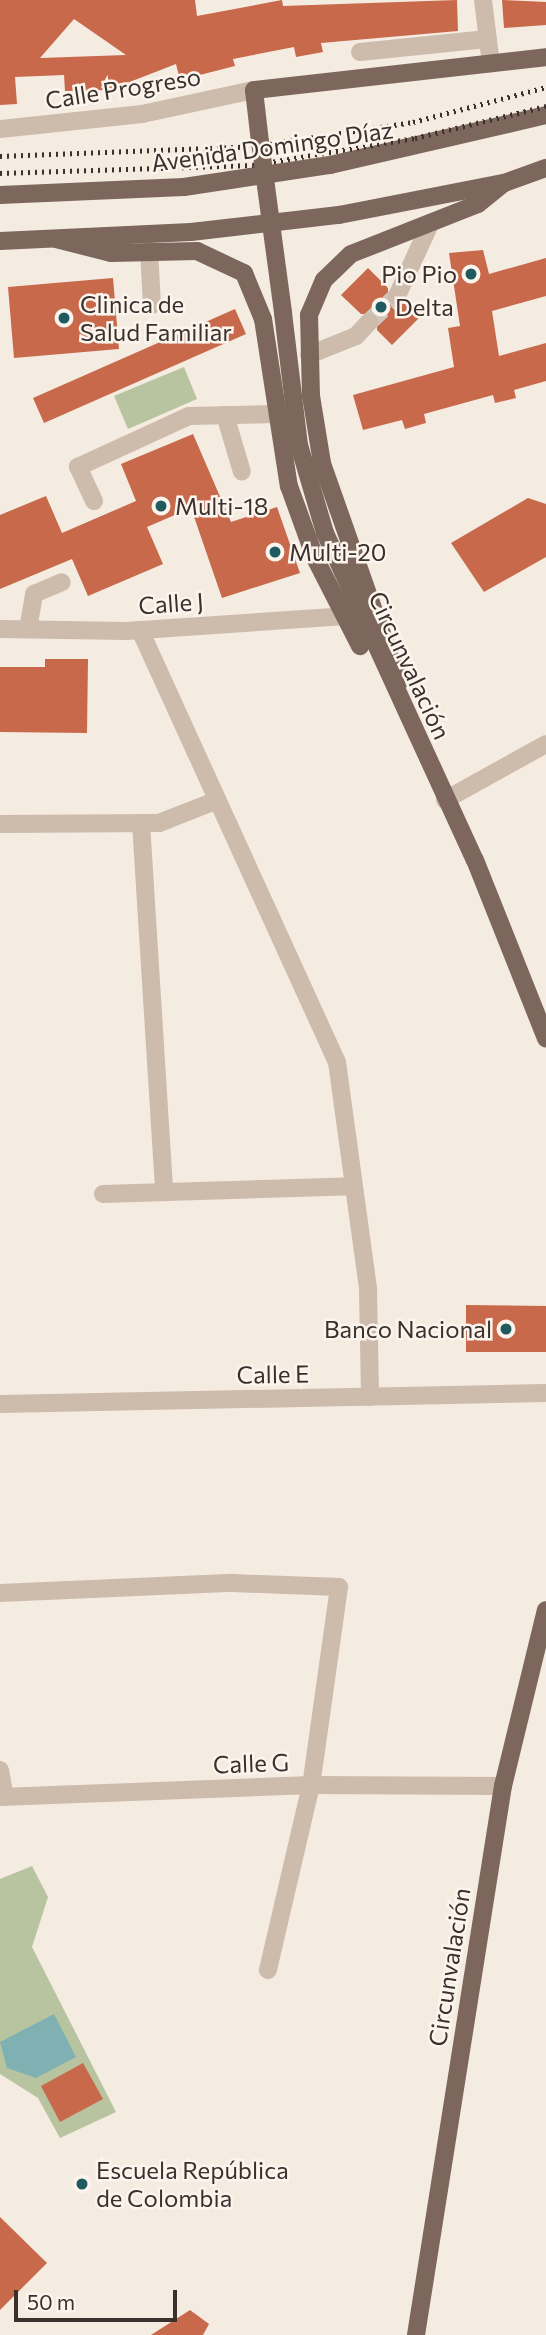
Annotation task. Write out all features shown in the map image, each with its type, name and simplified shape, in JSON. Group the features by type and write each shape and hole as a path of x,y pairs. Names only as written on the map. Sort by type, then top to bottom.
{"main road":[{"path":"254,90 546,57"},
{"name":"Circunvalación","path":"254,90 307,478 400,704 522,966 546,1038"},
{"name":"Avenida Domingo Díaz","path":"0,195 184,187 408,150 546,115"},
{"path":"0,241 56,239 339,215 503,183 546,168"},
{"path":"410,726 386,634 328,484 309,355 314,296 337,264 373,241 430,224 478,204 503,183"},
{"path":"56,239 111,253 149,250 197,251 244,273 262,319 274,414 302,527 345,616 400,704"},
{"name":"Circunvalación","path":"416,2335 503,1786 546,1610"}],"street":[{"path":"483,0 491,64"},
{"path":"360,52 487,39"},
{"name":"Calle Progreso","path":"0,129 142,114 254,90"},
{"path":"397,296 430,224"},
{"path":"149,250 152,305"},
{"path":"309,355 356,336 369,322"},
{"path":"94,501 78,467 190,416 274,414"},
{"path":"225,415 243,472"},
{"path":"28,629 34,594 62,582"},
{"name":"Calle J","path":"0,629 140,630 345,616"},
{"path":"140,630 215,801 337,1062 368,1289 370,1397"},
{"path":"445,800 546,744"},
{"path":"0,824 159,823 215,801"},
{"path":"141,823 164,1192"},
{"path":"103,1194 353,1186"},
{"name":"Calle E","path":"0,1404 546,1393"},
{"path":"0,1593 233,1583 339,1587 311,1785 268,1970"},
{"path":"0,1770 3,1797"},
{"name":"Calle G","path":"3,1797 311,1785 503,1786"}],"green space":[{"path":"184,367 197,399 128,429 114,396"},
{"path":"32,1866 48,1897 32,1947 116,2112 60,2138 38,2098 0,2074 0,1879"}],"water":[{"path":"54,2014 76,2057 36,2078 7,2068 0,2042"}],"building":[{"path":"0,0 195,0 197,16 282,0 283,6 457,0 458,31 321,43 323,52 296,57 294,47 233,59 235,66 180,80 176,64 109,90 65,91 64,75 15,77 17,104 0,105","holes":["74,19 126,55 40,58"]},
{"path":"502,0 546,2 546,25 504,28"},
{"path":"483,250 489,274 546,258 546,296 492,311 499,356 546,343 546,381 514,390 516,398 495,403 493,395 424,414 426,423 405,429 402,420 363,430 353,395 454,367 448,328 460,326 449,253"},
{"name":"Delta","path":"368,268 388,288 388,303 405,304 419,318 392,345 377,330 377,314 361,314 341,295"},
{"name":"Clinica de Salud Familiar","path":"113,278 119,349 14,358 8,287"},
{"path":"235,309 246,334 44,423 33,398"},
{"name":"Multi-18","path":"193,434 231,522 277,507 300,573 222,598 191,508 147,527 163,564 88,596 72,559 0,589 0,515 46,496 62,533 136,501 121,464"},
{"path":"528,498 546,504 546,557 484,592 451,543"},
{"path":"45,659 88,659 87,733 0,732 0,667 45,667"},
{"name":"Banco Nacional","path":"466,1305 546,1306 546,1352 466,1352"},
{"path":"83,2063 103,2099 60,2122 41,2086"},
{"path":"0,2217 47,2263 0,2310"},
{"path":"190,2310 209,2324 203,2335 151,2335"}],"tunnel":[{"path":"369,322 397,296"}],"railway":[{"path":"0,156 256,146 413,122 546,87"},
{"path":"0,173 253,165 415,138 546,106"}],"place":[{"name":"Pio Pio","path":"471,274"},
{"name":"Delta","path":"381,307"},
{"name":"Clinica de Salud Familiar","path":"64,318"},
{"name":"Multi-18","path":"161,506"},
{"name":"Multi-20","path":"275,552"},
{"name":"Banco Nacional","path":"506,1329"},
{"name":"Escuela República de Colombia","path":"82,2184"}]}
